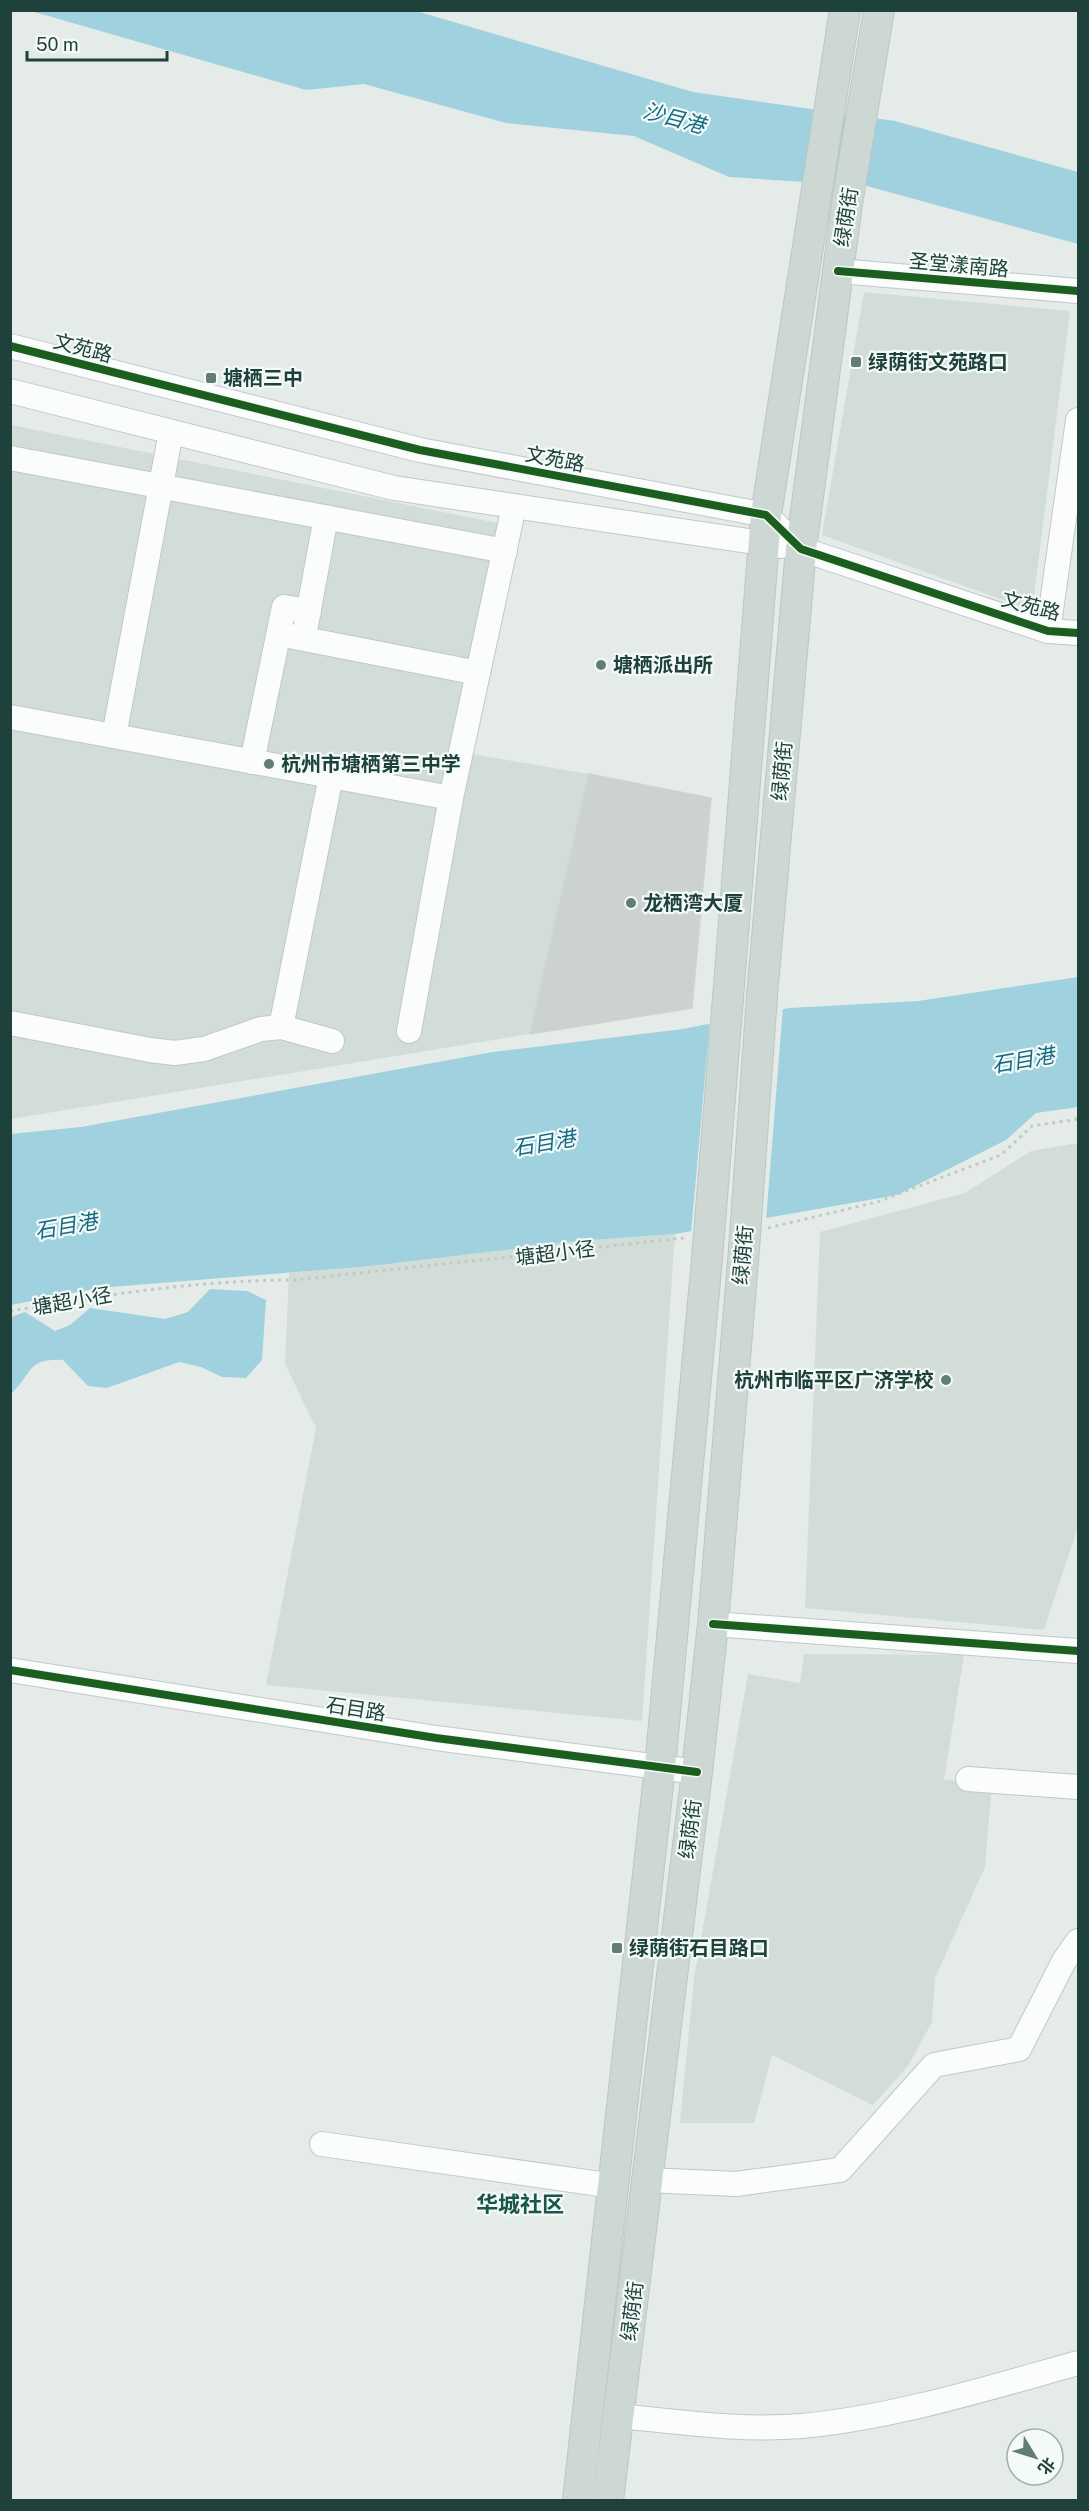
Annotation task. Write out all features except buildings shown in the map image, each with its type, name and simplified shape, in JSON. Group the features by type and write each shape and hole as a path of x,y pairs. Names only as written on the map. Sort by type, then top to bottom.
{"main road":[{"name":"绿荫街","path":"578,2500 660,1767 700,1248 728,998 765,529 814,198 845,10"},
{"name":"绿荫街","path":"608,2500 697,1772 753,1239 762,996 801,549 847,204 879,10"}],"street":[{"name":"圣堂漾南路","path":"838,271 1078,291"},
{"name":"文苑路","path":"10,346 420,450 765,529 801,549 1048,631 1078,633"},
{"path":"10,391 394,488 514,506 765,529"},
{"path":"1048,631 1078,420"},
{"path":"114,736 171,432"},
{"path":"10,458 505,551"},
{"path":"409,1032 452,798 514,506"},
{"path":"304,639 326,518"},
{"path":"252,762 284,607 309,611"},
{"path":"279,634 478,673"},
{"path":"10,717 452,798"},
{"path":"281,1027 331,776"},
{"path":"10,1023 176,1053 204,1049 261,1029 281,1027 332,1041"},
{"path":"713,1624 1078,1651"},
{"name":"石目路","path":"10,1671 436,1738 697,1772"},
{"path":"968,1779 1078,1787"},
{"path":"647,2180 736,2184 840,2170 934,2065 1019,2049 1064,1961 1078,1941"},
{"path":"322,2144 614,2186"},
{"path":"619,2416 744,2428 802,2426 931,2404 1078,2362"}],"path":[{"path":"753,1239 877,1202 1000,1155 1032,1126 1078,1119"}],"shaded area":[{"path":"864,292 1070,311 1034,596 1020,606 822,535"},
{"name":"杭州市塘栖第三中学","path":"11,425 517,527 466,753 589,774 530,1034 11,1119"},
{"name":"杭州市临平区广济学校","path":"1078,1143 1078,1527 1044,1630 805,1608 820,1232 965,1193 1031,1151"},
{"path":"675,1234 642,1721 266,1685 316,1428 285,1364 289,1273 578,1241"},
{"path":"804,1654 964,1655 944,1780 992,1781 985,1867 935,1978 932,2022 908,2066 873,2105 772,2055 754,2123 680,2123 694,1978 748,1674 800,1683"}],"water":[{"name":"沙目港","path":"31,11 416,11 693,92 895,121 1078,172 1078,244 867,186 729,177 634,136 506,123 364,84 306,90"},
{"name":"石目港","path":"1078,977 1078,1107 1036,1113 1006,1140 897,1195 675,1234 578,1241 370,1266 99,1288 11,1305 11,1134 81,1127 493,1052 683,1029 789,1008 918,1001"},
{"path":"210,1289 247,1291 266,1300 262,1360 246,1378 222,1377 201,1367 179,1362 107,1388 88,1386 63,1360 51,1360 32,1368 11,1394 11,1317 25,1312 55,1331 70,1325 90,1308 165,1319 188,1312"}],"pier":[{"path":"783,1007 766,1220 691,1233 710,1021"}],"cycle path":[{"path":"838,271 1078,291"},
{"path":"10,346 420,450 766,515 801,549 1048,631 1078,633"},
{"path":"713,1624 1078,1651"},
{"path":"10,1670 436,1738 697,1772"}],"place":[{"name":"绿荫街文苑路口","path":"856,362"},
{"name":"塘栖三中","path":"211,378"},
{"name":"塘栖派出所","path":"601,665"},
{"name":"杭州市塘栖第三中学","path":"269,764"},
{"name":"龙栖湾大厦","path":"631,903"},
{"name":"杭州市临平区广济学校","path":"946,1380"},
{"name":"绿荫街石目路口","path":"617,1948"}],"district":[{"name":"华城社区","path":"520,2204"}]}
